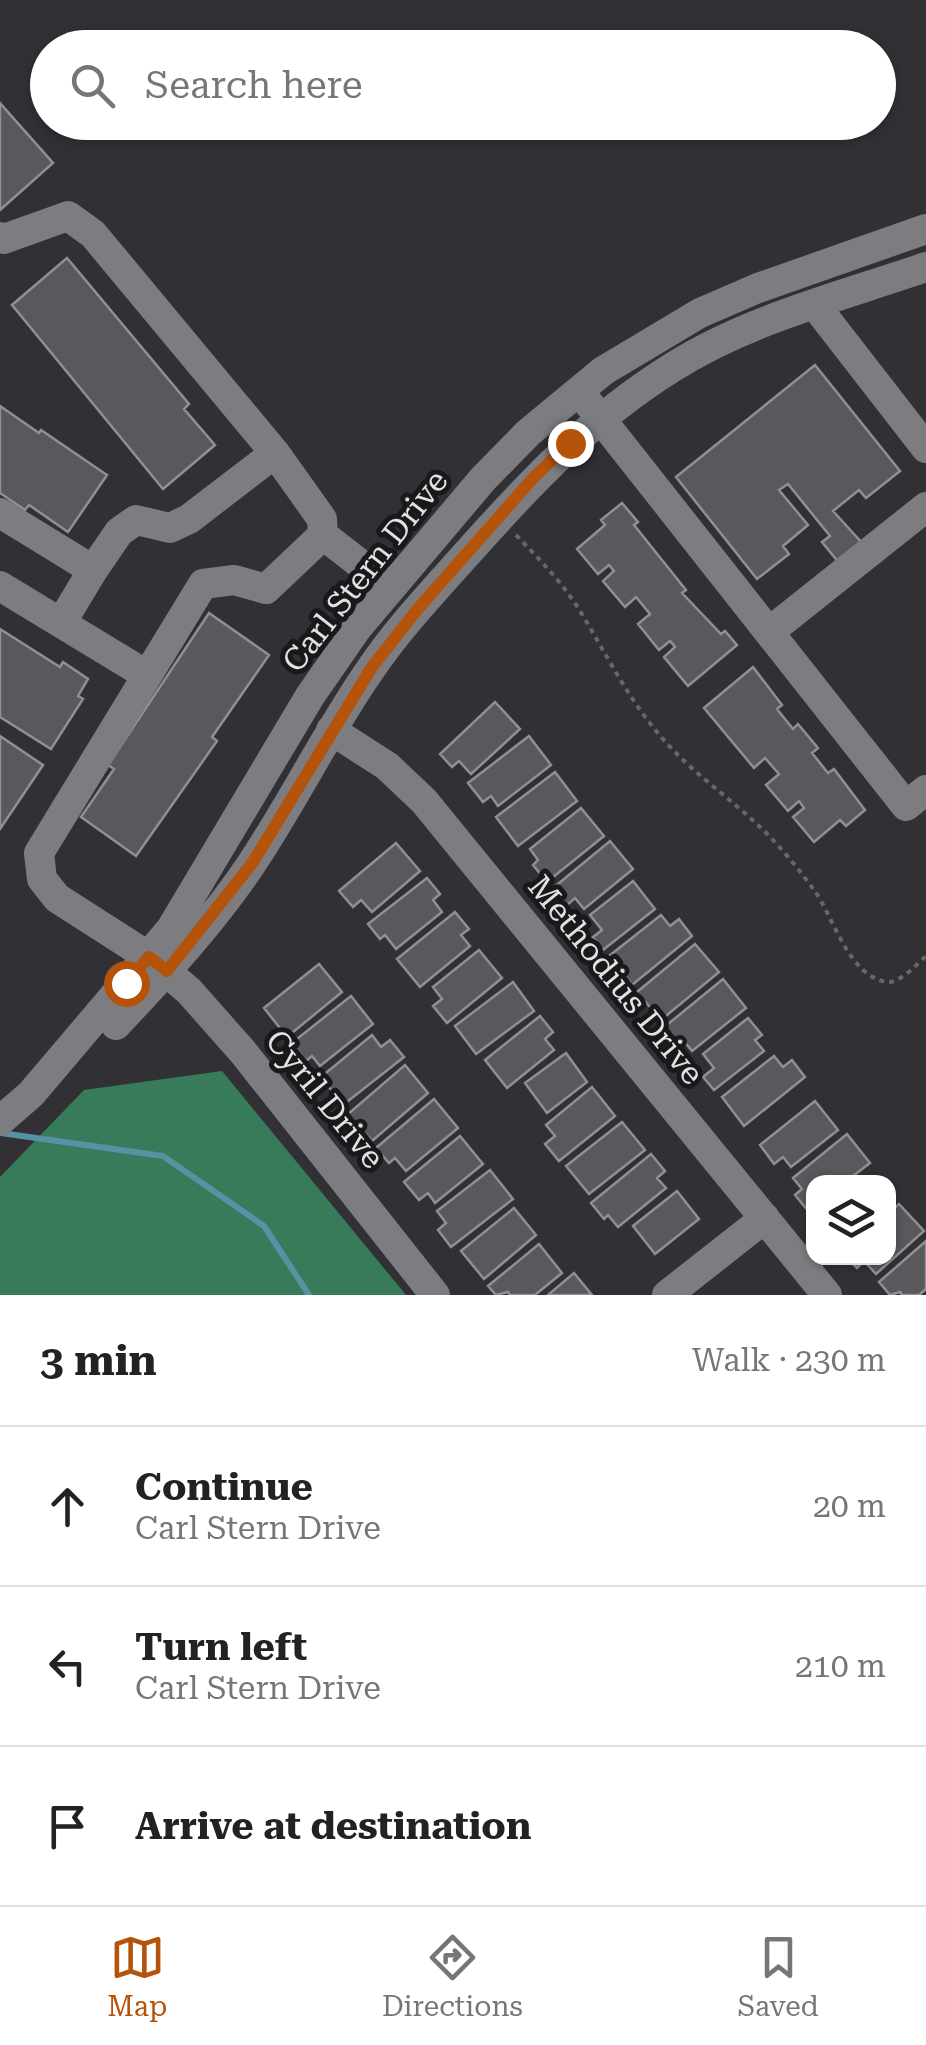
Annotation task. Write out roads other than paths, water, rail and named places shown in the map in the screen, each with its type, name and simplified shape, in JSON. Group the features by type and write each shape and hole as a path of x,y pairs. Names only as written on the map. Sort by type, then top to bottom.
{"street":[{"path":"1,240 68,216 93,234 275,453 322,519 324,535 390,587"},
{"name":"Carl Stern Drive","path":"158,964 196,890 310,696 390,587 505,455 578,390 632,351 730,299 926,228"},
{"name":"Carl Stern Drive","path":"158,964 253,862 372,667 534,477 600,419 676,364 748,330 926,266"},
{"path":"815,305 926,448"},
{"path":"578,390 906,806 926,790"},
{"path":"62,623 119,532 136,520 170,528 180,524 275,453"},
{"path":"769,632 926,506"},
{"path":"0,513 93,570"},
{"path":"0,586 145,674 203,584 234,580 266,589 324,535"},
{"name":"Cyril Drive","path":"145,674 39,853 42,879 56,898 158,964 243,1052 435,1295"},
{"name":"Methodius Drive","path":"331,730 387,766 424,801 827,1295"},
{"path":"0,1121 31,1094 66,1074 158,964"},
{"path":"667,1295 765,1218"}],"waterway":[{"path":"1,1133 163,1156 264,1226 309,1295"}]}
